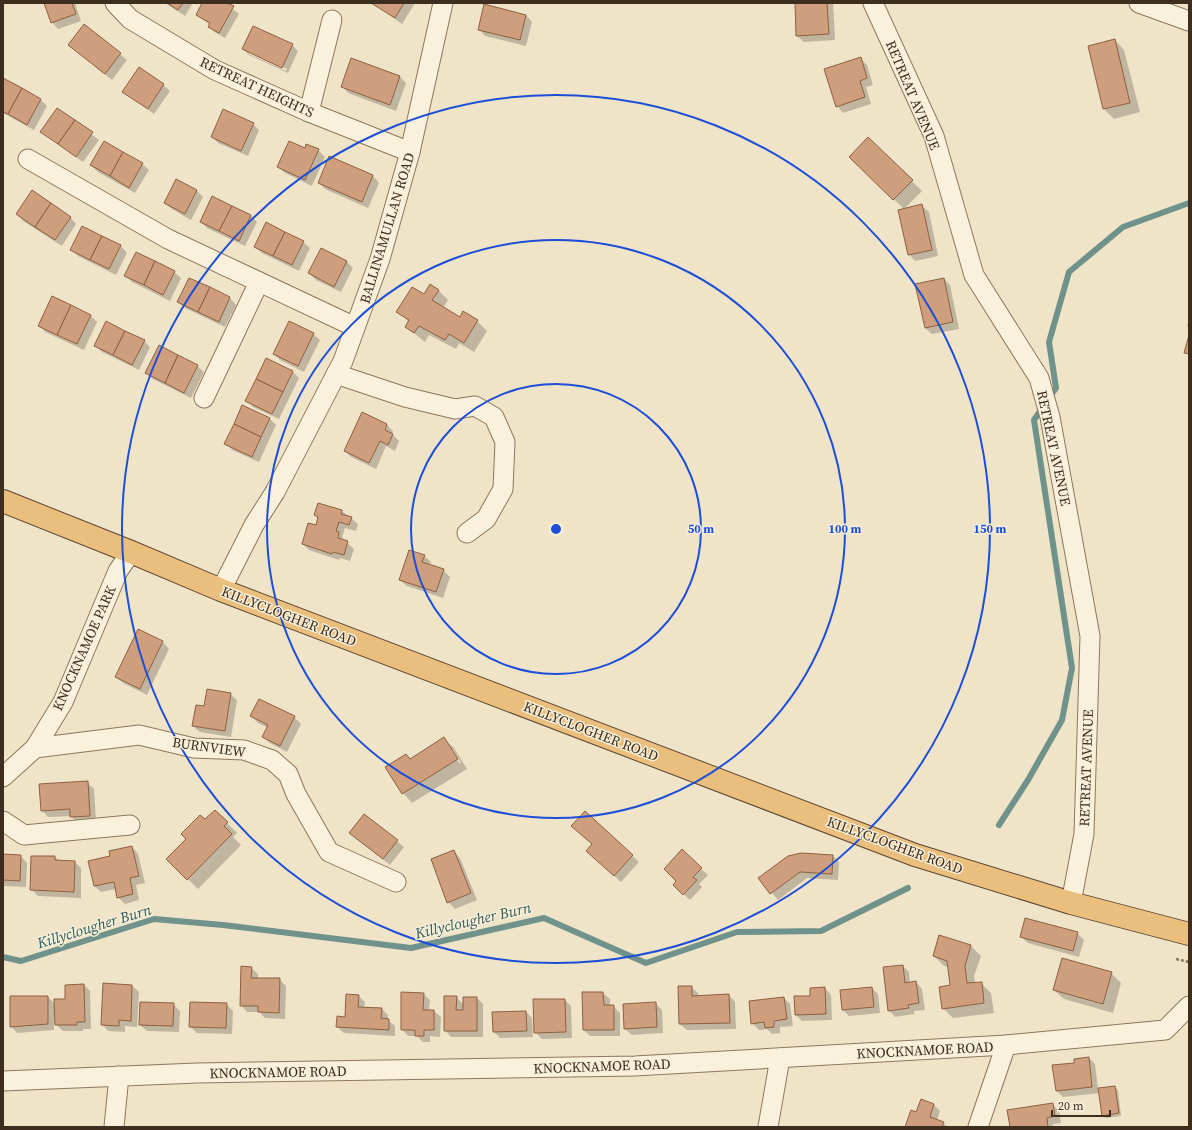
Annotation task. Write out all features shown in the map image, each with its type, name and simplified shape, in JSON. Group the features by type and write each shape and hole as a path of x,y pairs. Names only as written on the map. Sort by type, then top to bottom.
{"highway":[{"name":"KILLYCLOGHER ROAD","path":"3,502 131,552 221,590 915,855 1071,904 1189,934"}],"street":[{"name":"RETREAT HEIGHTS","path":"115,3 130,19 215,70 309,112 410,152"},
{"name":"BALLINAMULLAN ROAD","path":"221,590 254,525 275,492 343,361 380,259 410,152 443,3"},
{"name":"RETREAT AVENUE","path":"873,3 934,136 974,275 1039,378 1050,417 1090,636 1084,834 1071,904"},
{"path":"1139,3 1189,21"},
{"path":"309,112 332,20"},
{"path":"28,160 168,239 355,327"},
{"path":"204,398 259,282"},
{"path":"336,374 405,397 456,409 475,406 494,417 504,442 503,489 486,519 467,533"},
{"name":"KNOCKNAMOE PARK","path":"3,777 35,748 63,702 118,571 131,552"},
{"name":"BURNVIEW","path":"35,748 139,735 194,748 244,750 272,760 288,774 296,794 329,852 396,882"},
{"path":"3,821 24,835 130,825"},
{"name":"KNOCKNAMOE ROAD","path":"3,1081 205,1073 634,1066 1006,1045 1165,1030 1189,1006"},
{"path":"978,1127 1006,1045"},
{"path":"768,1127 780,1058"},
{"path":"114,1127 119,1076"}],"path":[{"path":"1176,959 1189,962"}],"building":[{"path":"44,3 72,3 76,14 51,23"},
{"path":"167,3 183,3 178,10"},
{"path":"202,3 227,3 234,6 219,33 208,27 210,23 196,15"},
{"path":"371,3 404,3 395,18"},
{"path":"795,3 827,3 829,34 796,36"},
{"path":"484,4 526,15 520,40 478,30"},
{"path":"84,24 121,53 105,74 68,45"},
{"path":"253,26 293,44 282,68 242,49"},
{"path":"1115,39 1130,103 1103,109 1088,46"},
{"path":"861,57 867,78 860,81 865,97 836,107 824,69"},
{"path":"351,58 400,76 390,105 341,87"},
{"path":"139,67 164,84 148,109 122,92"},
{"path":"3,78 22,88 8,114 3,112"},
{"path":"22,88 41,99 27,125 8,114"},
{"path":"57,108 75,120 58,144 40,132"},
{"path":"223,109 254,123 241,151 211,137"},
{"path":"75,120 93,132 76,157 58,144"},
{"path":"868,137 913,180 893,200 849,157"},
{"path":"104,141 123,152 110,176 90,165"},
{"path":"289,141 305,148 306,144 319,149 305,180 277,167"},
{"path":"123,152 143,163 129,188 110,176"},
{"path":"329,156 373,175 362,202 318,183"},
{"path":"176,179 197,190 185,214 164,203"},
{"path":"32,190 51,203 35,227 16,214"},
{"path":"212,196 232,206 219,231 200,222"},
{"path":"51,203 71,217 55,240 35,227"},
{"path":"922,204 932,250 908,255 898,210"},
{"path":"232,206 251,215 239,241 219,231"},
{"path":"266,222 285,232 273,256 254,247"},
{"path":"82,226 102,236 90,260 70,250"},
{"path":"285,232 304,241 292,265 273,256"},
{"path":"102,236 121,245 109,269 90,260"},
{"path":"321,248 347,261 334,287 308,273"},
{"path":"136,252 155,261 144,285 124,276"},
{"path":"155,261 175,271 163,295 144,285"},
{"path":"189,278 210,287 198,312 177,302"},
{"path":"944,278 953,322 925,328 915,284"},
{"path":"430,284 439,290 432,300 460,317 463,311 478,320 464,343 449,334 445,340 419,326 414,333 405,327 409,320 396,312 412,287 424,294"},
{"path":"210,287 230,297 219,322 198,312"},
{"path":"52,296 71,305 57,335 38,326"},
{"path":"71,305 91,315 77,344 57,335"},
{"path":"106,321 125,331 113,355 94,346"},
{"path":"289,321 314,333 298,366 273,354"},
{"path":"125,331 145,340 132,365 113,355"},
{"path":"1189,335 1189,354 1184,353"},
{"path":"159,345 178,355 165,383 145,373"},
{"path":"178,355 198,365 184,393 165,383"},
{"path":"266,358 293,371 283,392 256,379"},
{"path":"256,379 283,392 272,414 245,401"},
{"path":"242,405 270,418 261,437 234,424"},
{"path":"362,412 387,424 385,430 393,434 388,445 380,441 369,463 344,451"},
{"path":"234,424 261,437 252,457 224,444"},
{"path":"318,503 342,510 341,514 352,517 349,525 339,522 336,531 339,532 338,538 348,541 344,555 333,552 332,554 302,544 308,523 316,525 318,517 314,515"},
{"path":"409,550 425,555 422,562 444,569 436,592 399,580"},
{"path":"138,629 163,641 140,689 115,677"},
{"path":"207,689 231,693 225,731 192,726 196,705 204,706"},
{"path":"259,699 295,716 280,746 262,737 268,725 250,716"},
{"path":"444,737 458,759 402,794 385,767 406,754 410,759"},
{"path":"88,781 90,816 70,817 70,809 41,811 39,784"},
{"path":"215,810 228,822 224,826 232,834 187,880 166,859 186,839 181,834 200,815 205,819"},
{"path":"585,811 633,855 614,876 586,851 592,844 571,826"},
{"path":"364,814 398,840 383,859 349,833"},
{"path":"132,846 139,876 130,878 133,894 117,898 114,882 94,886 88,861 110,856 109,851"},
{"path":"682,849 702,868 693,877 697,880 683,895 673,885 676,881 664,869"},
{"path":"454,850 471,893 447,903 431,859"},
{"path":"801,853 833,855 832,874 800,872 770,894 758,878 788,856"},
{"path":"3,854 21,855 20,881 3,880"},
{"path":"31,856 55,856 55,860 75,861 74,892 30,890"},
{"path":"1025,918 1078,932 1073,951 1020,937"},
{"path":"939,935 971,945 965,966 967,983 982,982 984,1003 942,1009 939,987 950,985 947,961 933,956"},
{"path":"1062,958 1112,972 1103,1004 1053,990"},
{"path":"903,965 905,983 916,981 919,1003 908,1005 909,1008 888,1011 883,967"},
{"path":"241,966 252,967 251,978 280,978 279,1013 258,1012 258,1006 240,1006"},
{"path":"103,983 132,985 131,1021 119,1020 119,1026 101,1025"},
{"path":"84,984 85,1022 77,1022 77,1025 55,1025 54,999 65,999 65,985"},
{"path":"678,986 692,986 692,996 729,994 730,1023 679,1024"},
{"path":"825,987 826,1014 795,1015 794,996 810,996 810,988"},
{"path":"872,987 874,1007 842,1010 840,990"},
{"path":"401,992 424,993 423,1010 434,1010 434,1030 424,1030 424,1036 415,1036 415,1030 401,1030"},
{"path":"582,992 603,992 604,1005 614,1005 614,1030 583,1030"},
{"path":"346,994 359,995 358,1007 382,1008 381,1018 389,1019 389,1030 336,1027 337,1016 345,1017"},
{"path":"10,996 48,996 48,1024 10,1027"},
{"path":"444,996 457,996 456,1010 463,1010 463,997 477,997 477,1031 444,1031"},
{"path":"784,997 787,1019 774,1021 774,1027 765,1028 764,1022 751,1024 749,1001"},
{"path":"533,999 565,999 566,1032 534,1033"},
{"path":"140,1002 174,1003 173,1026 139,1025"},
{"path":"190,1002 227,1003 226,1028 189,1027"},
{"path":"656,1002 657,1027 624,1029 623,1004"},
{"path":"526,1011 527,1031 493,1032 492,1012"},
{"path":"1089,1057 1092,1087 1056,1091 1052,1065 1074,1063 1074,1059"},
{"path":"1115,1086 1119,1113 1102,1116 1098,1088"},
{"path":"921,1099 934,1104 930,1117 944,1122 942,1127 905,1127 911,1110 916,1112"},
{"path":"1053,1103 1055,1116 1047,1118 1048,1127 1010,1127 1007,1110"}],"waterway":[{"path":"1048,399 1056,388 1049,342 1069,272 1123,227 1189,203"},
{"path":"999,825 1028,780 1062,720 1072,668 1034,420 1043,407"},
{"name":"Killyclougher Burn","path":"3,957 21,961 154,919 223,925 411,948 544,918 646,963 737,932 821,931 908,888"}]}
